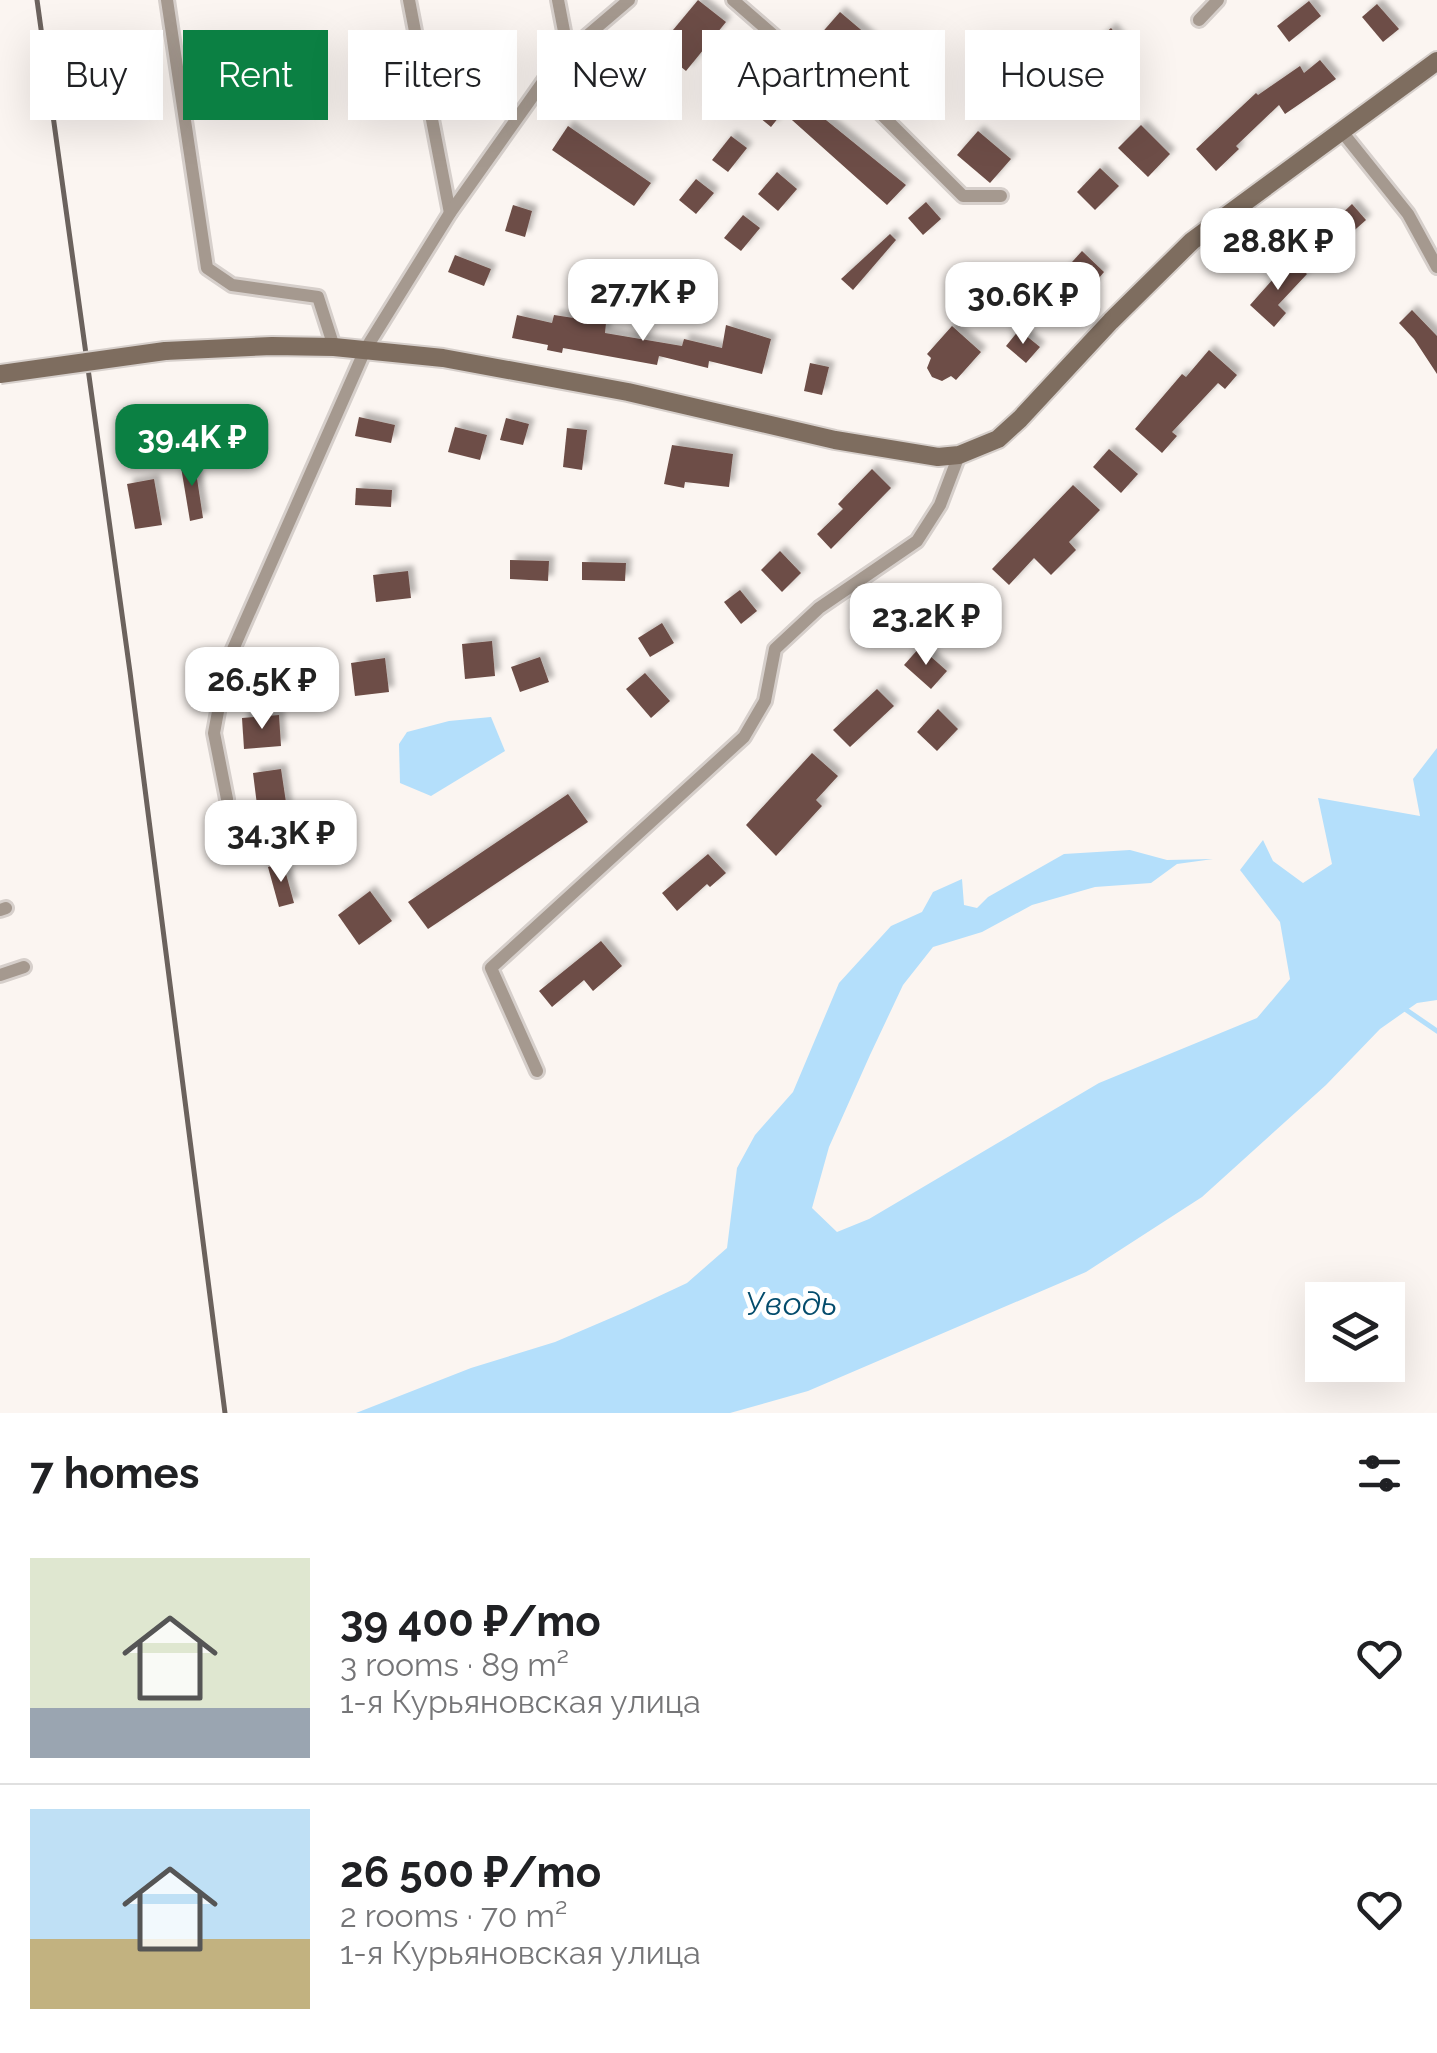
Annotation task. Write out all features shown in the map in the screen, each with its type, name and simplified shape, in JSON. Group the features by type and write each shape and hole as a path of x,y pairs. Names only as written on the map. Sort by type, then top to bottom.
{"main road":[{"path":"0,374 164,352 334,347 443,358 628,392 835,440 938,457 959,454 998,439 1020,419 1192,241 1437,60"}],"street":[{"path":"168,0 208,268 232,285 318,296 334,347"},
{"path":"408,0 450,213"},
{"path":"558,0 564,30"},
{"path":"594,30 629,0"},
{"path":"733,0 796,54 856,88 963,196 1001,196"},
{"path":"1199,20 1218,0"},
{"path":"227,799 214,733 227,663 365,350 450,213 537,90"},
{"path":"1342,133 1408,214 1437,267"},
{"path":"537,1071 491,968 744,738 765,701 775,648 819,608 916,541 940,505 959,454"},
{"path":"0,975 24,967"}],"water":[{"path":"491,717 505,751 431,796 400,783 399,744 407,732 449,721"},
{"name":"Уводь","path":"1437,748 1437,1000 1417,1003 1380,1029 1326,1085 1202,1197 1086,1272 808,1391 730,1413 356,1413 471,1368 555,1342 625,1312 687,1283 727,1248 737,1168 755,1135 793,1092 839,983 891,926 922,912 933,892 962,879 964,905 977,908 988,897 1064,854 1130,850 1167,860 1213,859 1177,864 1151,883 1095,887 1032,905 982,932 933,947 903,985 829,1147 812,1208 837,1232 869,1219 1099,1083 1257,1018 1290,979 1280,922 1240,870 1263,840 1273,861 1303,883 1332,864 1318,798 1420,816 1413,779"}],"building":[{"path":"698,0 726,22 719,30 702,30 702,51 686,71 682,68 682,30 673,30"},
{"path":"1309,1 1321,16 1289,42 1277,26"},
{"path":"1377,4 1399,29 1383,42 1362,17"},
{"path":"840,12 861,30 824,30"},
{"path":"1320,60 1336,79 1285,114 1279,105 1216,171 1196,149 1256,93 1300,66 1304,73"},
{"path":"792,120 826,120 906,185 887,205"},
{"path":"1141,125 1170,154 1148,177 1118,148"},
{"path":"568,126 651,183 634,206 552,150"},
{"path":"978,131 1011,159 990,183 957,155"},
{"path":"731,136 747,148 728,172 712,160"},
{"path":"1100,168 1119,186 1095,210 1077,192"},
{"path":"777,172 797,189 778,211 758,194"},
{"path":"696,179 714,193 696,214 679,200"},
{"path":"926,202 941,219 923,235 908,218"},
{"path":"1352,204 1366,220 1340,243 1346,249 1331,265 1310,244"},
{"path":"513,205 532,211 525,237 505,231"},
{"path":"743,215 760,228 741,251 724,238"},
{"path":"890,234 896,240 853,290 841,279"},
{"path":"1082,251 1104,272 1058,327 1033,305"},
{"path":"455,255 491,269 484,286 448,272"},
{"path":"1291,259 1307,274 1278,305 1286,313 1274,327 1250,305"},
{"path":"1412,310 1437,336 1437,374 1399,323"},
{"path":"517,315 552,323 554,315 606,323 605,333 682,346 684,339 722,348 726,325 771,339 762,374 709,361 708,368 659,356 657,365 563,348 562,353 547,350 548,345 512,338"},
{"path":"952,326 981,352 956,380 951,376 942,381 932,377 927,368 931,358 927,354"},
{"path":"1019,330 1040,347 1026,363 1006,346"},
{"path":"1209,350 1237,375 1225,389 1218,383 1172,432 1177,436 1162,453 1135,429 1182,374 1186,377"},
{"path":"810,363 829,367 822,395 804,391"},
{"path":"359,417 395,425 391,443 355,436"},
{"path":"506,418 529,424 523,445 500,440"},
{"path":"455,427 487,435 480,460 448,452"},
{"path":"567,428 587,430 582,470 563,467"},
{"path":"672,445 733,454 729,487 685,482 684,488 664,484"},
{"path":"1109,449 1138,474 1121,493 1093,467"},
{"path":"194,459 203,518 190,521 180,461"},
{"path":"872,469 891,488 831,549 817,534 843,509 838,504"},
{"path":"154,479 162,525 135,529 127,484"},
{"path":"1073,485 1100,510 1069,542 1076,550 1051,575 1034,558 1009,585 992,569"},
{"path":"356,488 392,490 391,507 355,505"},
{"path":"780,551 801,573 782,592 761,570"},
{"path":"510,560 549,561 548,581 510,579"},
{"path":"582,562 626,563 625,581 582,580"},
{"path":"408,571 411,598 376,602 373,575"},
{"path":"740,590 757,611 741,624 724,602"},
{"path":"958,608 982,630 968,645 944,622"},
{"path":"662,623 674,643 650,657 638,638"},
{"path":"492,641 495,676 465,679 462,644"},
{"path":"920,647 947,671 931,689 904,665"},
{"path":"540,657 549,682 520,692 511,667"},
{"path":"385,658 389,692 355,696 351,663"},
{"path":"645,673 670,701 651,718 626,689"},
{"path":"877,689 894,706 850,747 833,730"},
{"path":"938,709 958,729 937,751 917,732"},
{"path":"279,715 281,746 244,749 242,718"},
{"path":"812,753 838,776 816,800 822,806 776,856 746,825"},
{"path":"281,769 287,809 258,813 253,773"},
{"path":"568,794 588,822 428,929 408,902"},
{"path":"708,854 726,873 677,911 662,893"},
{"path":"283,863 294,903 279,907 268,867"},
{"path":"370,891 392,921 359,945 338,915"},
{"path":"601,941 622,966 593,991 584,980 552,1007 539,991"}],"waterway":[{"path":"1402,1007 1437,1031"}],"railway":[{"path":"37,0 130,672 225,1413"}]}
